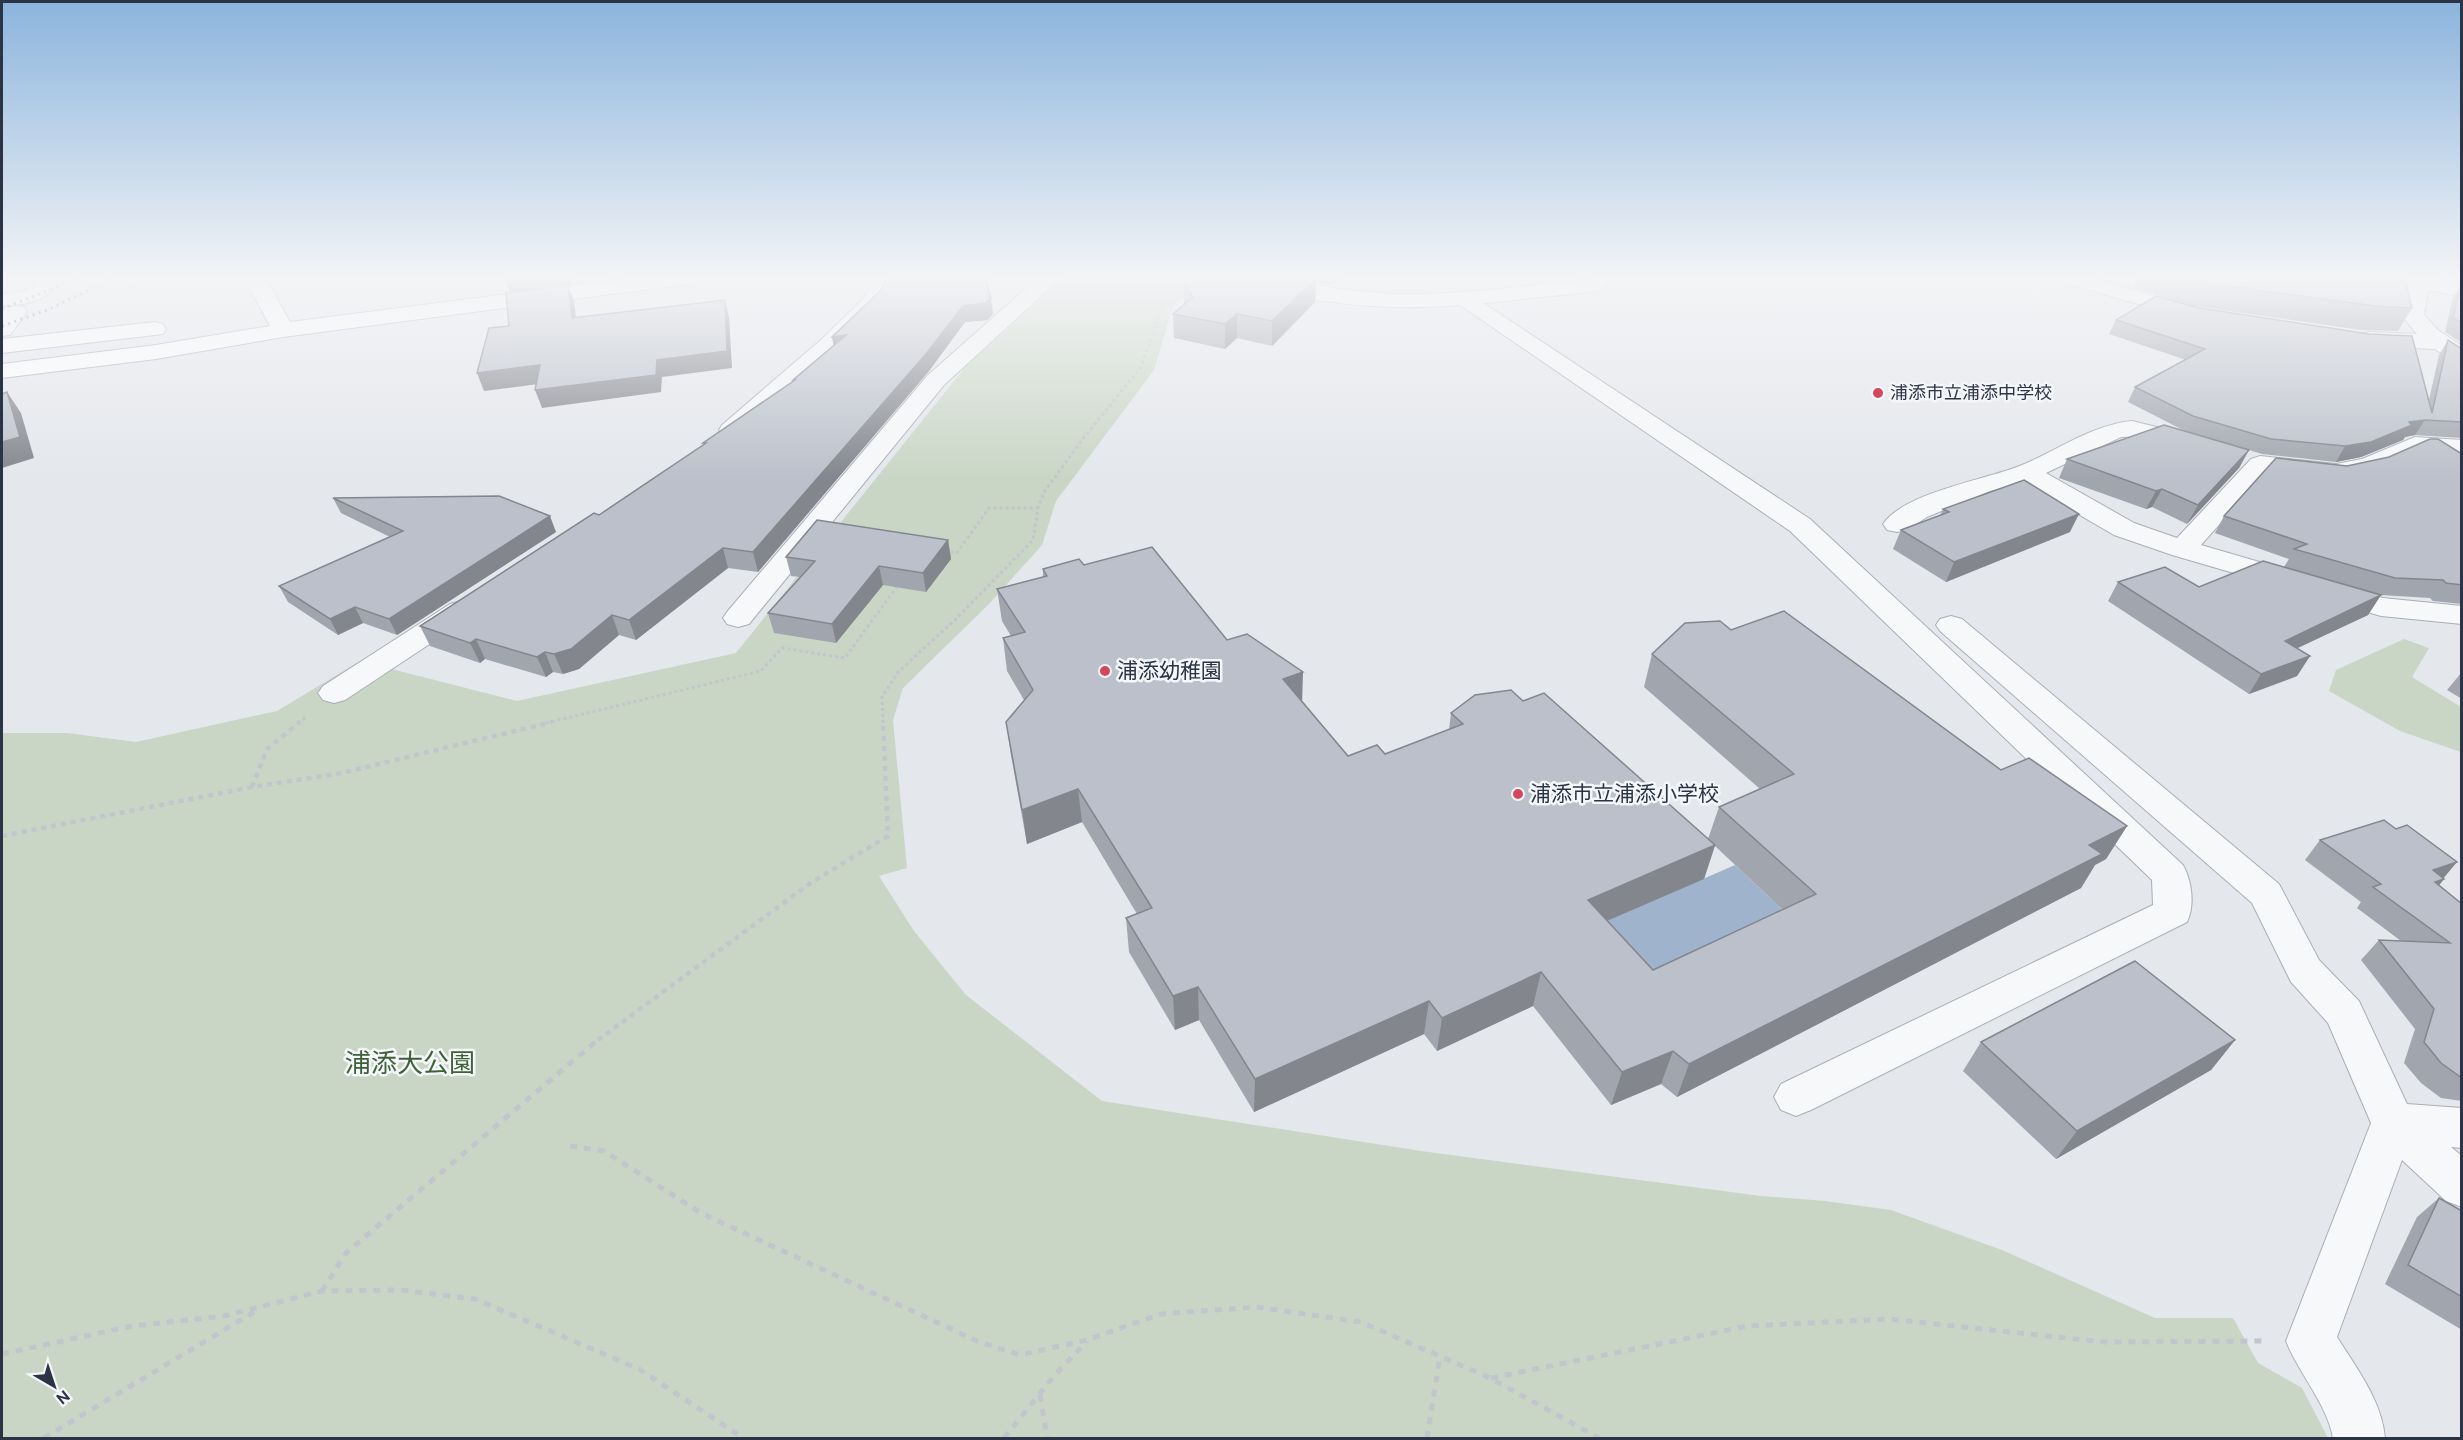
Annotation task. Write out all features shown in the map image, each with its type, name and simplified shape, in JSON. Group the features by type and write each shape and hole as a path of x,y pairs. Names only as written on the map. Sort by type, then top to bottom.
{"main road":[{"path":"2,346 27,343"},
{"path":"2,371 156,352 207,343"}],"street":[{"path":"713,443 832,343"},
{"path":"738,618 936,380 977,343"},
{"path":"1530,343 1800,525 2170,875 2173,912 1796,1097"},
{"path":"2441,343 2462,357"},
{"path":"1897,524 1917,512 1981,485 2026,473 2115,430 2132,428 2150,431 2239,457 2336,472 2369,466 2415,445 2462,448"},
{"path":"2182,549 2239,457"},
{"path":"2026,473 2124,529 2182,549 2381,607 2462,615"},
{"path":"334,693 484,595"},
{"path":"1951,625 2266,894 2305,971 2344,1013 2393,1123 2462,1186"},
{"path":"2393,1123 2462,1128"},
{"path":"2359,1438 2356,1417 2310,1341 2393,1123"}],"path":[{"path":"322,1291 346,1252 606,1033 812,882 888,836 882,697 898,672 956,619 1033,540 1038,508 1044,492 1082,440 1141,367 1149,343"},
{"path":"936,549 957,553 989,508 1038,508"},
{"path":"2,836 252,787 342,773 760,671 782,648 845,658 899,584"},
{"path":"252,787 267,749 334,693"},
{"path":"570,1146 604,1152 700,1213 977,1341 1020,1355 1087,1340 1161,1314 1256,1307 1361,1322 1490,1378 1599,1438"},
{"path":"2,1354 132,1326 224,1316 322,1291 400,1290 476,1299 639,1369 743,1438"},
{"path":"44,1438 264,1306"},
{"path":"1490,1378 1748,1326 1889,1318 2104,1342 2310,1341"},
{"path":"1004,1438 1087,1340"},
{"path":"1427,1438 1440,1356"},
{"path":"1040,1394 1047,1438"}],"green space":[{"name":"浦添大公園","path":"992,343 1162,343 1154,370 1056,501 1042,545 989,604 903,688 893,720 907,868 879,876 914,931 966,995 1102,1101 1421,1151 1761,1196 1825,1201 1891,1210 2002,1250 2155,1318 2233,1318 2258,1363 2302,1388 2328,1438 2,1438 2,733 67,733 136,742 277,711 360,661 517,701 736,653 966,366"},
{"path":"2404,639 2429,648 2412,677 2461,707 2461,752 2400,731 2329,691 2336,670"}],"water":[{"path":"1735,865 1802,928 1643,1004 1579,933"}],"building":[{"path":"485,343 727,343 727,351 657,360 656,375 535,390 540,365 477,373"},
{"path":"836,343 934,343 753,552 723,548 629,620 612,615 571,649 554,654 545,652 537,657 476,639 470,643 420,626 594,513 599,515 706,443 703,443 795,380 793,380"},
{"path":"2187,343 2414,343 2432,413 2447,343 2453,343 2462,349 2462,422 2425,420 2409,422 2412,425 2371,442 2345,446 2271,439 2193,416 2135,387 2205,349"},
{"path":"7,392 20,437 2,442 2,394"},
{"path":"2164,425 2249,450 2198,505 2162,489 2156,491 2067,459"},
{"path":"2430,439 2438,439 2462,454 2462,585 2446,583 2443,580 2395,578 2294,549 2307,544 2224,516 2276,458 2347,466 2389,457"},
{"path":"2024,480 2079,514 1954,562 1901,530 1949,512 1943,509"},
{"path":"499,496 550,516 389,619 355,607 330,619 279,586 403,531 333,498"},
{"path":"817,520 948,540 923,573 879,566 832,624 768,613 815,561 786,557"},
{"path":"1152,547 1227,640 1247,634 1303,672 1283,679 1348,756 1377,745 1385,754 1463,724 1451,713 1475,695 1511,690 1523,701 1544,693 1715,845 1588,900 1653,970 1816,894 1719,807 1794,774 1652,654 1685,623 1720,621 1731,630 1784,611 2001,770 2029,758 2127,826 2089,845 2102,854 1689,1064 1673,1051 1622,1072 1541,972 1442,1018 1429,1001 1255,1079 1198,987 1173,996 1126,918 1152,908 1078,789 1022,810 1006,722 1033,690 1003,638 1025,632 997,589 1047,576 1043,569 1079,559 1084,565"},
{"path":"2263,561 2381,595 2285,641 2310,656 2261,674 2118,582 2165,567 2199,587"},
{"path":"2384,820 2396,829 2407,825 2457,862 2433,870 2444,879 2435,882 2462,904 2462,1078 2441,1063 2424,1042 2434,1009 2379,940 2450,943 2373,887 2381,884 2320,840"},
{"path":"2135,961 2235,1040 2077,1131 1981,1042"},
{"path":"2439,1198 2462,1211 2462,1297 2408,1265"}],"place":[{"name":"浦添市立浦添中学校","path":"1878,393"},
{"name":"浦添幼稚園","path":"1105,671"},
{"name":"浦添市立浦添小学校","path":"1518,794"}]}
